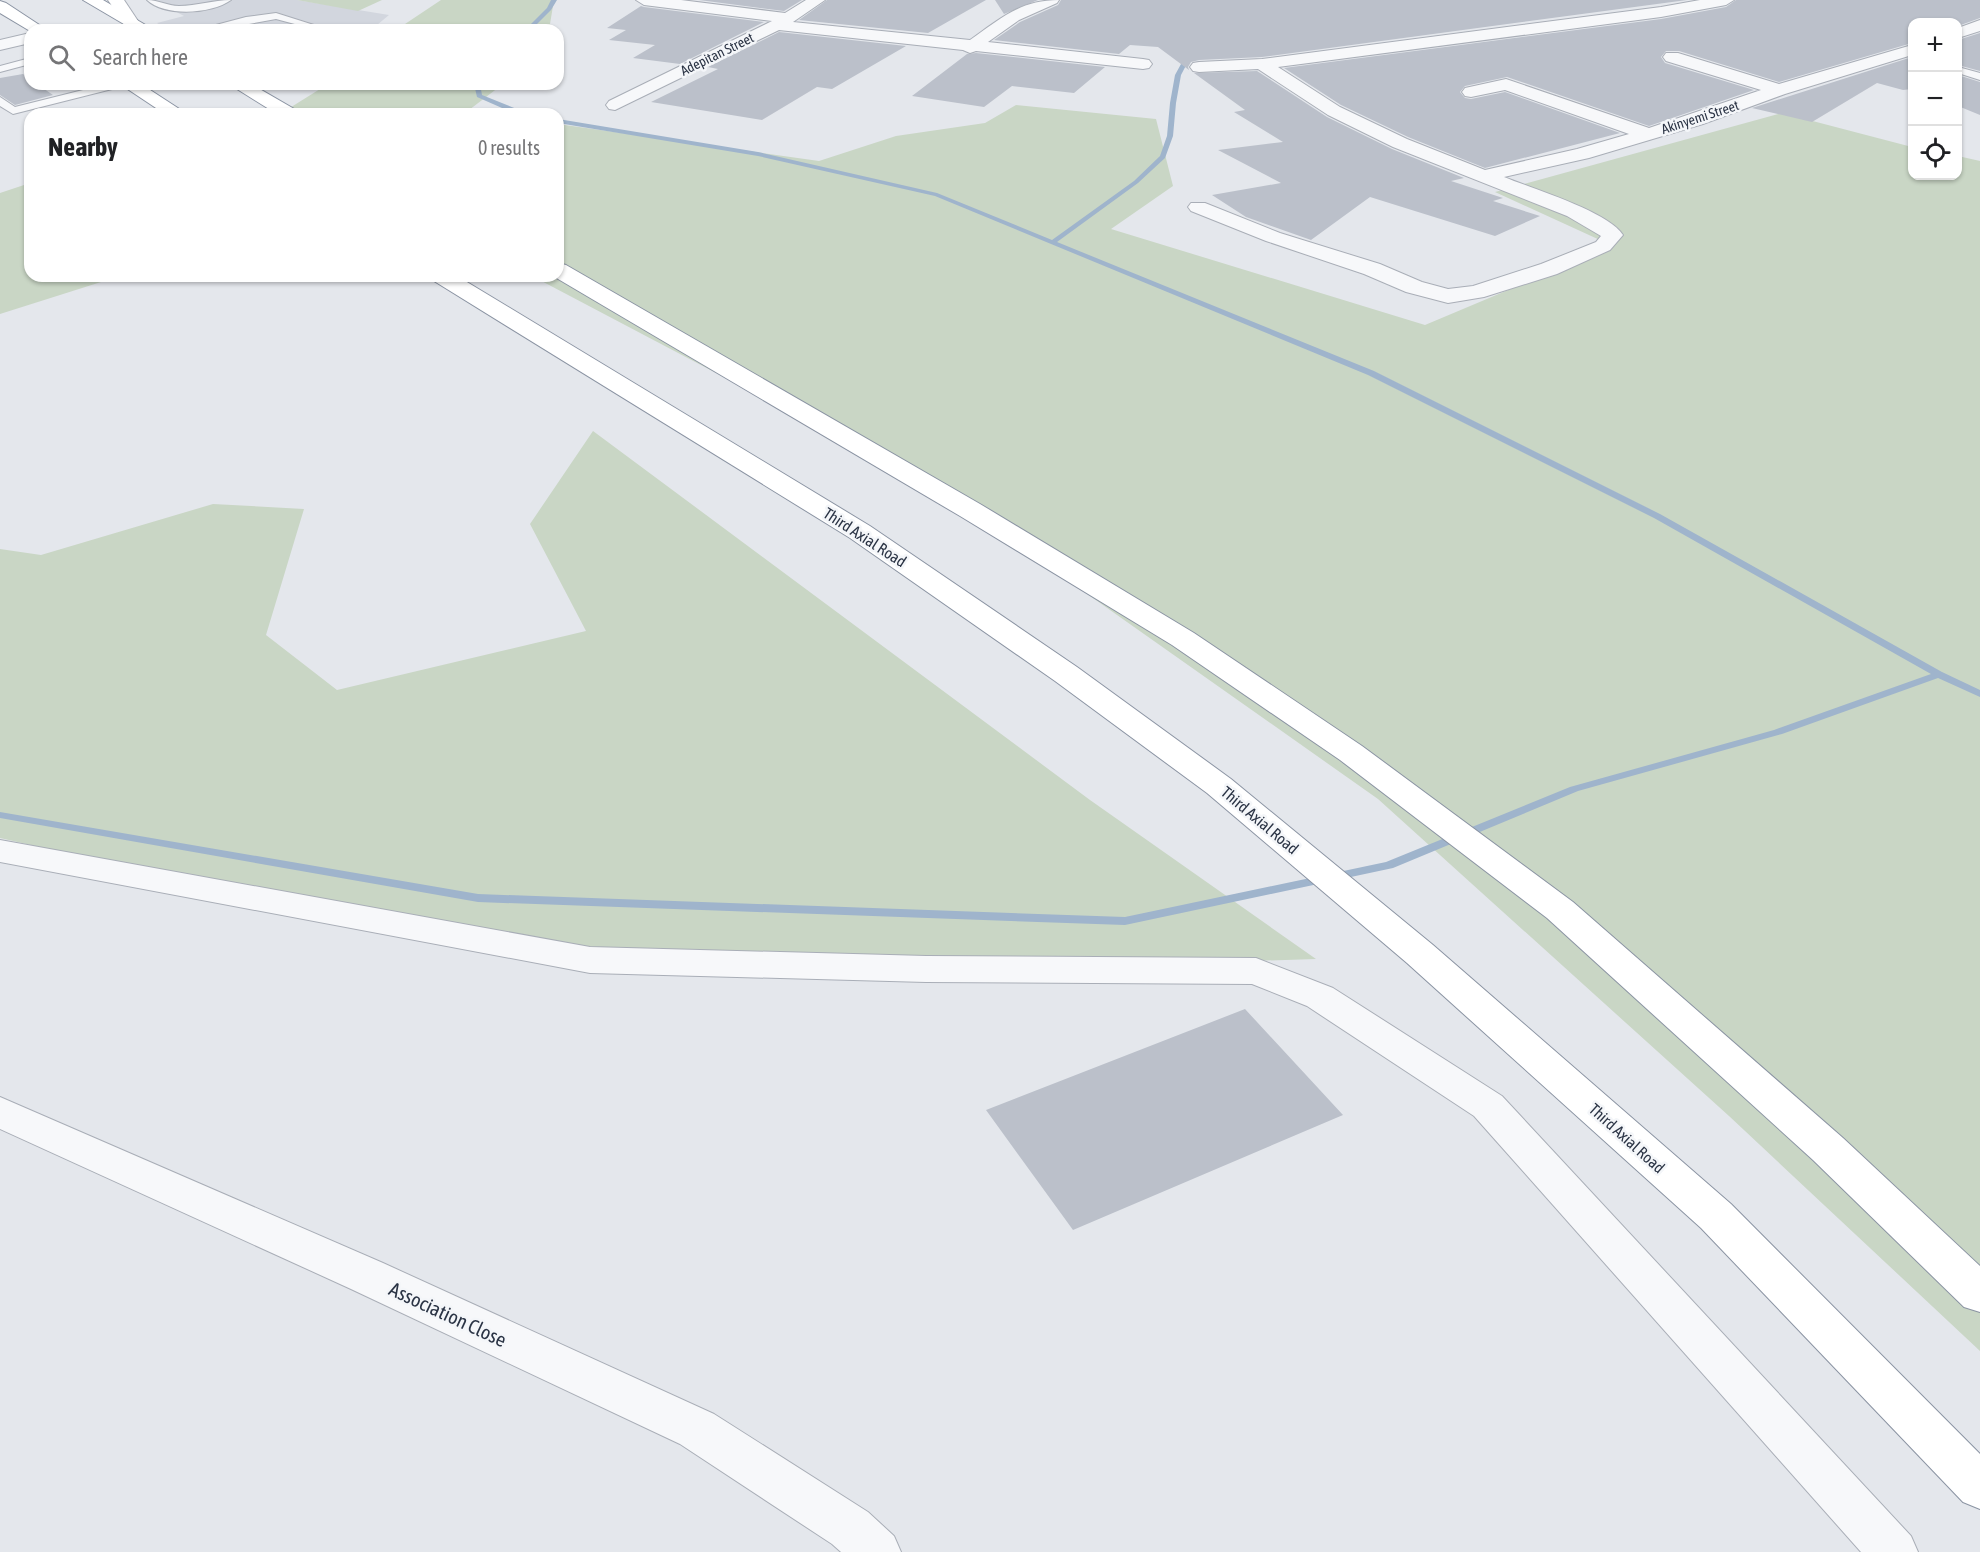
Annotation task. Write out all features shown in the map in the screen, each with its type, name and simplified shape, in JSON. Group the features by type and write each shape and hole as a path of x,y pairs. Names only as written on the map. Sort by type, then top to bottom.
{"main road":[{"path":"91,0 135,24"},
{"path":"116,0 130,21"},
{"path":"0,6 29,24"},
{"path":"139,90 168,108"},
{"path":"249,90 280,108"},
{"path":"564,273 970,510 1184,639 1351,753 1560,910 1827,1149 1980,1294"},
{"name":"Third Axial Road","path":"452,282 860,532 1066,674 1219,786 1420,954 1716,1216 1980,1487"}],"street":[{"path":"644,0 781,22 970,48 1143,64"},
{"name":"Adepitan Street","path":"615,105 781,22 818,0"},
{"path":"970,48 1013,17 1051,0"},
{"path":"1199,67 1262,64 1661,12 1726,0"},
{"path":"1962,32 1980,25"},
{"path":"0,45 24,39"},
{"name":"Akinyemi Street","path":"1485,176 1582,154 1696,120 1779,90 1908,53"},
{"path":"1672,57 1779,90"},
{"path":"1198,207 1273,237 1372,269 1414,287 1449,296 1476,292 1549,269 1603,246 1613,235 1600,225 1574,212 1400,143 1334,111 1262,64"},
{"path":"1471,92 1506,84 1647,134"},
{"path":"0,851 590,960 926,969 1256,971 1320,998 1488,1106 1893,1552"},
{"name":"Association Close","path":"0,1112 357,1271 698,1430 850,1528 876,1552"}],"lane":[{"path":"152,0 162,8 177,9 226,0"},
{"path":"228,24 276,16 305,24"},
{"path":"0,69 24,63"},
{"path":"1962,71 1980,77"},
{"path":"72,90 78,94"},
{"path":"24,108 95,90"},
{"path":"0,99 13,111 24,108"}],"shaded area":[{"path":"154,0 297,0 389,15 378,24 157,23 184,16"}],"green space":[{"path":"297,0 382,0 358,11"},
{"path":"441,0 554,0 550,24 405,24"},
{"path":"318,90 495,90 472,108 290,108"},
{"path":"1016,105 1156,119 1173,186 1111,229 1425,325 1613,246 1495,192 1782,113 1908,146 1908,180 1962,180 1962,157 1980,161 1980,1351 1729,1116 1378,799 944,493 543,282 564,282 564,125 819,161 896,136 985,123"},
{"path":"24,185 24,282 101,282 0,314 0,193"},
{"path":"593,431 1090,800 1316,959 1089,966 611,957 137,869 0,838 0,549 41,555 213,504 304,509 266,635 337,690 586,631 530,524"}],"building":[{"path":"699,0 802,0 784,11"},
{"path":"827,0 986,0 928,33 799,20"},
{"path":"995,0 1038,0 1004,14"},
{"path":"1061,0 1687,0 1262,57 1199,60 1191,62 1189,70 1158,47 1130,45 1119,54 994,40 1020,22 1058,5"},
{"path":"1736,0 1980,0 1980,18 1962,25 1962,18 1908,18 1908,44 1779,82 1679,51 1666,51 1661,57 1665,63 1754,90 1649,126 1507,77 1465,86 1460,92 1465,98 1471,99 1505,92 1620,133 1485,168 1408,137 1341,105 1284,68 1661,19 1726,7"},
{"path":"641,6 764,22 680,64 633,58 655,45 609,40 626,30 607,28"},
{"path":"779,32 906,46 832,89 817,87 762,120 651,102 718,69 708,67"},
{"path":"1980,33 1980,71 1962,66 1962,39"},
{"path":"976,53 1105,67 1074,93 1012,86 984,107 912,96 967,54"},
{"path":"1908,58 1908,89 1877,83 1812,122 1752,108"},
{"path":"1257,71 1327,117 1392,149 1464,178 1451,181 1503,198 1493,201 1540,216 1495,236 1370,197 1311,240 1246,217 1212,195 1281,183 1218,150 1283,142 1234,112 1245,110 1194,73"},
{"path":"23,74 24,90 46,90 53,95 15,105 0,95 0,78"},
{"path":"1962,76 1980,82 1980,115 1962,108"},
{"path":"1245,1009 1343,1115 1073,1230 986,1110"}],"waterway":[{"path":"534,24 549,9 554,0"},
{"path":"1053,242 1136,182 1163,157 1170,136 1178,75 1189,54"},
{"path":"478,90 479,96 506,108"},
{"path":"564,122 758,154 937,195 1371,373 1657,516 1939,674"},
{"path":"0,815 478,898 1125,921 1389,865 1574,789 1778,732 1939,674"},
{"path":"1939,674 1980,694"}]}
